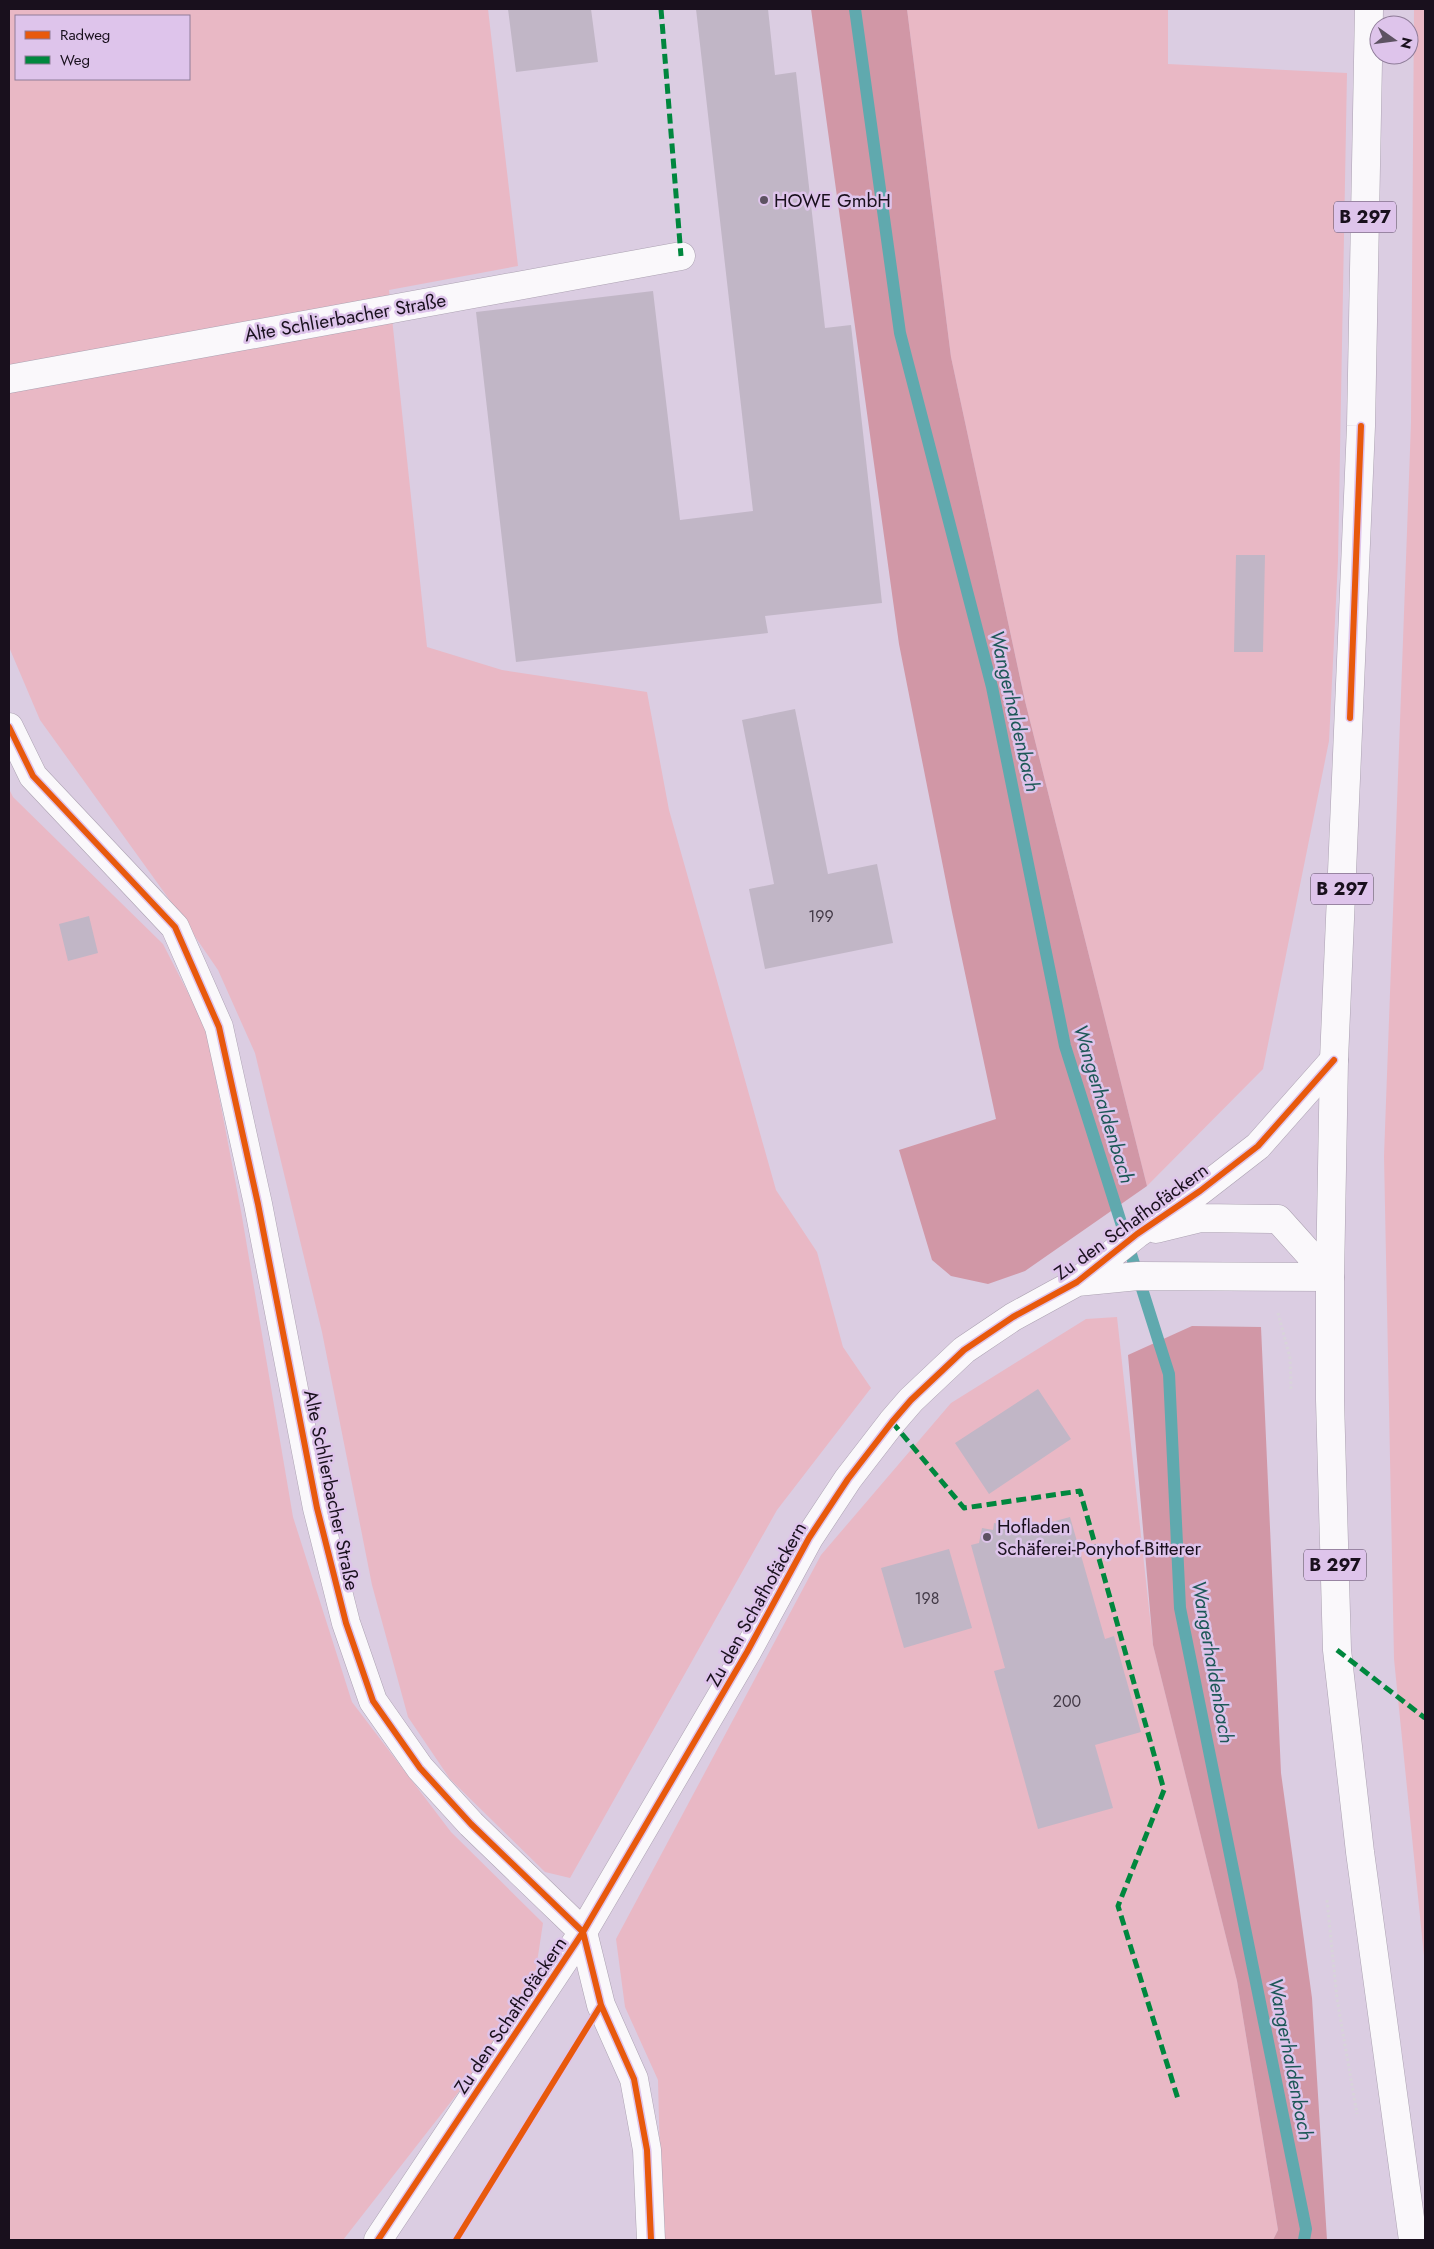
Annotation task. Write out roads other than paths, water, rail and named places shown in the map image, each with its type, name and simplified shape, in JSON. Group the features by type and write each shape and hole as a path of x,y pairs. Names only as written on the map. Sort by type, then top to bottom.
{"street":[{"name":"B 297","path":"1369,9 1361,426 1334,1060 1330,1400 1337,1650 1360,1852 1413,2240"},
{"name":"Alte Schlierbacher Straße","path":"9,378 681,256"},
{"name":"Alte Schlierbacher Straße","path":"9,727 33,776 175,927 220,1026 258,1204 317,1508 346,1623 373,1701 420,1768 471,1824 583,1932"},
{"name":"Zu den Schafhofäckern","path":"378,2240 583,1932 747,1652 809,1538 848,1479 911,1400 964,1350 1013,1317 1077,1282 1137,1234 1200,1191 1258,1146 1334,1060"},
{"name":"Zu den Schafhofäckern","path":"1137,1234 1201,1218 1278,1219 1330,1277"},
{"name":"Zu den Schafhofäckern","path":"1077,1282 1138,1276 1330,1277"},
{"path":"583,1932 601,2005 634,2079 647,2150 651,2240"}],"waterway":[{"name":"Wangerhaldenbach","path":"855,9 900,333 992,687 1065,1046 1169,1374 1180,1608 1306,2229 1304,2240"}],"place":[{"name":"HOWE GmbH","path":"764,200"},
{"name":"Hofladen Schäferei-Ponyhof-Bitterer","path":"987,1537"}]}
